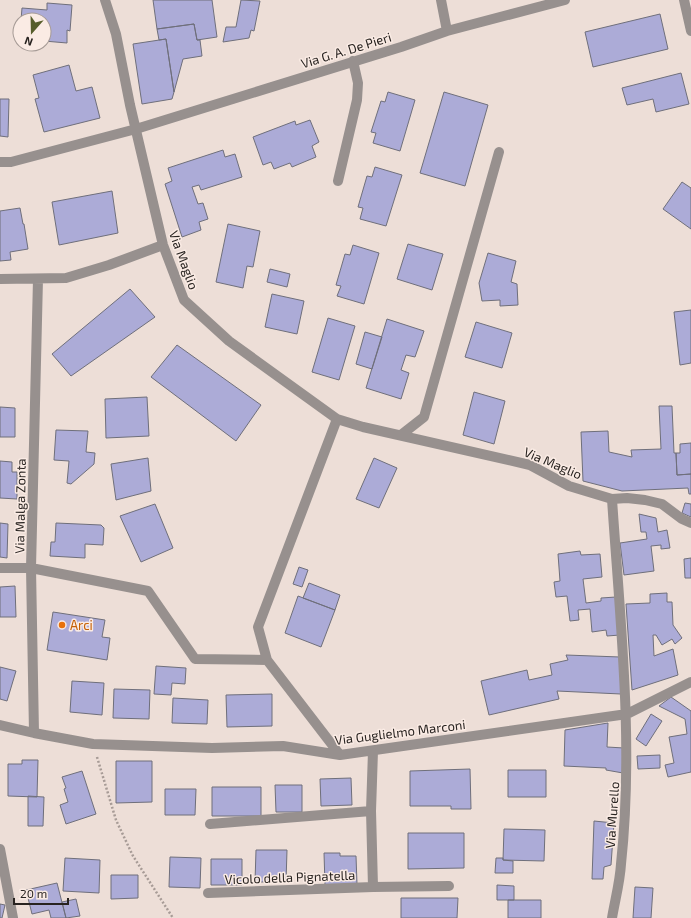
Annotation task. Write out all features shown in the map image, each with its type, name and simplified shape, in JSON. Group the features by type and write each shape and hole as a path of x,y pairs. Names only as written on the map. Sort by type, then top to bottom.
{"street":[{"name":"Via Maglio","path":"105,0 116,34 136,130 163,245 184,300 229,341 337,419 363,427 530,465 568,486 612,499 627,498 662,504 682,519 691,522"},
{"path":"441,0 447,31"},
{"name":"Via G. A. De Pieri","path":"0,162 11,162 136,130 402,47 447,31 565,0"},
{"path":"684,0 691,31"},
{"path":"338,181 357,100 358,83 352,62"},
{"path":"401,435 424,416 499,152"},
{"path":"0,279 66,278 109,265 163,245"},
{"name":"Via Malga Zonta","path":"34,733 31,568 38,278"},
{"path":"337,419 258,627 267,660 340,755"},
{"name":"Via Murello","path":"612,499 627,714 627,778 621,865 612,918"},
{"path":"0,568 31,568 148,591 195,659 267,660"},
{"name":"Via Guglielmo Marconi","path":"0,725 93,744 212,748 283,746 340,755 627,714 691,682"},
{"name":"Vicolo della Pignatella","path":"373,751 371,811 373,887"},
{"path":"210,824 371,811"},
{"path":"0,849 12,918"},
{"name":"Vicolo della Pignatella","path":"208,893 373,887 449,886"}],"path":[{"path":"93,744 116,820 133,856 174,918"}],"building":[{"path":"153,0 212,0 217,37 197,40 194,24 157,29"},
{"path":"241,0 260,1 254,31 251,30 249,38 223,42 226,27 236,27"},
{"path":"47,3 72,5 70,31 67,30 67,43 52,42 52,12 22,12 22,8 47,10"},
{"path":"660,14 668,49 593,67 585,32"},
{"path":"194,24 197,40 200,40 202,56 183,59 174,92 166,39 159,40 157,29"},
{"path":"166,39 174,92 172,99 142,104 133,44"},
{"path":"69,65 76,91 92,87 100,118 44,132 35,99 39,98 33,75"},
{"path":"681,73 689,104 656,112 653,99 627,105 622,88"},
{"path":"388,92 415,100 400,151 373,143 376,133 371,132 381,101 385,102"},
{"path":"444,92 488,105 465,186 420,173"},
{"path":"0,99 9,99 8,137 0,136"},
{"path":"310,120 319,142 312,146 316,157 292,167 290,163 274,169 271,162 263,165 253,137 295,121 296,125"},
{"path":"223,150 225,157 235,154 242,177 201,190 199,185 192,187 198,204 203,203 208,219 199,222 201,230 182,237 165,184 172,181 168,168"},
{"path":"375,167 402,175 386,226 360,219 363,208 358,207 367,176 372,177"},
{"path":"682,182 691,188 691,229 663,209"},
{"path":"112,191 118,233 59,245 52,202"},
{"path":"20,208 28,249 10,252 11,260 0,261 0,211"},
{"path":"228,224 260,231 253,267 247,266 243,288 216,282"},
{"path":"408,244 443,254 432,290 397,279"},
{"path":"353,245 379,253 364,304 337,296 341,286 336,285 345,254 350,255"},
{"path":"488,253 516,261 511,282 517,284 518,305 500,306 500,300 482,301 479,283"},
{"path":"270,269 290,274 287,287 267,282"},
{"path":"130,289 155,317 71,376 52,354"},
{"path":"272,294 304,301 297,334 265,327"},
{"path":"691,310 691,363 680,365 674,312"},
{"path":"328,318 355,326 339,380 312,372"},
{"path":"387,319 424,331 415,357 406,355 401,370 409,373 401,399 366,388"},
{"path":"476,322 512,333 502,368 465,357"},
{"path":"365,332 382,337 372,369 356,364"},
{"path":"177,345 261,405 236,441 151,377"},
{"path":"474,392 505,401 494,444 463,435"},
{"path":"147,397 149,436 106,438 105,399"},
{"path":"659,406 672,406 674,453 676,453 677,475 691,474 691,494 689,494 688,488 622,491 583,481 581,432 608,431 609,452 632,457 631,450 661,449"},
{"path":"0,407 15,408 15,437 0,437"},
{"path":"56,430 88,431 86,452 95,453 94,464 71,484 67,483 69,461 54,460"},
{"path":"691,443 691,474 677,475 676,453 680,453 680,444"},
{"path":"148,458 151,491 116,500 111,464"},
{"path":"374,458 397,468 379,508 356,499"},
{"path":"0,461 12,462 12,472 17,472 17,499 0,498"},
{"path":"685,503 691,504 691,517 682,513"},
{"path":"155,504 173,548 141,562 120,516"},
{"path":"639,514 656,518 658,532 667,530 670,548 661,549 661,545 651,546 654,571 624,575 620,543 647,539 646,532 641,532"},
{"path":"0,523 8,524 7,558 0,557"},
{"path":"56,523 101,525 104,528 103,545 85,544 85,558 50,556 51,542 55,542"},
{"path":"580,551 581,555 600,554 602,577 583,579 586,603 601,601 601,598 616,597 620,635 607,636 606,630 592,632 590,609 578,610 579,620 570,621 567,596 556,597 554,582 560,581 558,554"},
{"path":"691,558 691,578 685,578 684,559"},
{"path":"299,567 308,570 302,587 293,584"},
{"path":"309,583 340,595 335,610 303,598"},
{"path":"15,586 16,617 0,617 0,587"},
{"path":"667,593 667,602 672,602 673,625 682,638 675,644 672,639 662,645 656,635 653,635 654,656 673,649 678,675 632,690 626,604 650,603 650,594"},
{"path":"298,596 335,610 321,647 285,633"},
{"path":"53,612 105,620 102,637 110,638 107,660 47,650"},
{"path":"566,655 620,657 621,694 557,691 559,699 489,715 481,681 527,670 529,680 552,675 550,664 568,660"},
{"path":"156,666 186,668 185,684 172,683 171,695 154,694"},
{"path":"0,667 16,671 7,701 0,699"},
{"path":"72,681 104,683 102,715 70,712"},
{"path":"114,689 150,690 149,719 113,718"},
{"path":"272,694 272,726 227,727 226,695"},
{"path":"671,697 691,711 691,772 668,777 665,765 674,763 669,737 687,734 685,719 659,706"},
{"path":"173,698 208,700 207,724 172,723"},
{"path":"651,714 662,721 646,746 636,739"},
{"path":"608,723 607,747 624,748 623,773 606,770 606,768 564,766 565,730"},
{"path":"660,755 660,768 638,769 637,756"},
{"path":"22,760 38,760 37,797 8,796 8,764 22,764"},
{"path":"116,761 152,761 152,802 116,803"},
{"path":"470,769 471,809 451,809 451,806 410,806 410,771"},
{"path":"508,770 546,770 546,797 508,797"},
{"path":"82,771 96,814 66,824 60,805 68,802 64,789 66,788 62,777"},
{"path":"351,778 352,805 321,806 320,779"},
{"path":"275,785 302,785 302,812 276,812"},
{"path":"212,787 261,787 261,816 212,816"},
{"path":"165,789 196,789 195,815 165,815"},
{"path":"28,796 44,797 43,826 28,826"},
{"path":"594,821 614,823 611,865 604,867 603,879 592,879"},
{"path":"504,829 545,830 544,861 503,860"},
{"path":"408,833 464,833 464,868 408,869"},
{"path":"256,850 287,850 286,882 255,882"},
{"path":"324,853 340,853 340,856 356,856 357,884 325,885"},
{"path":"170,857 201,858 200,888 169,887"},
{"path":"65,858 100,860 99,893 63,891"},
{"path":"496,858 503,858 503,860 513,861 513,873 495,873"},
{"path":"211,859 242,859 242,885 211,885"},
{"path":"111,875 138,875 138,898 111,899"},
{"path":"57,883 66,918 51,918 49,910 32,914 26,890"},
{"path":"497,885 514,886 514,900 497,900"},
{"path":"635,887 653,888 651,918 633,918"},
{"path":"401,898 458,898 457,918 401,918"},
{"path":"76,899 80,916 66,918 62,902"},
{"path":"508,900 541,900 541,918 508,918"},
{"path":"0,904 5,905 2,918 0,918"}],"place":[{"name":"Arci","path":"62,625"}]}
